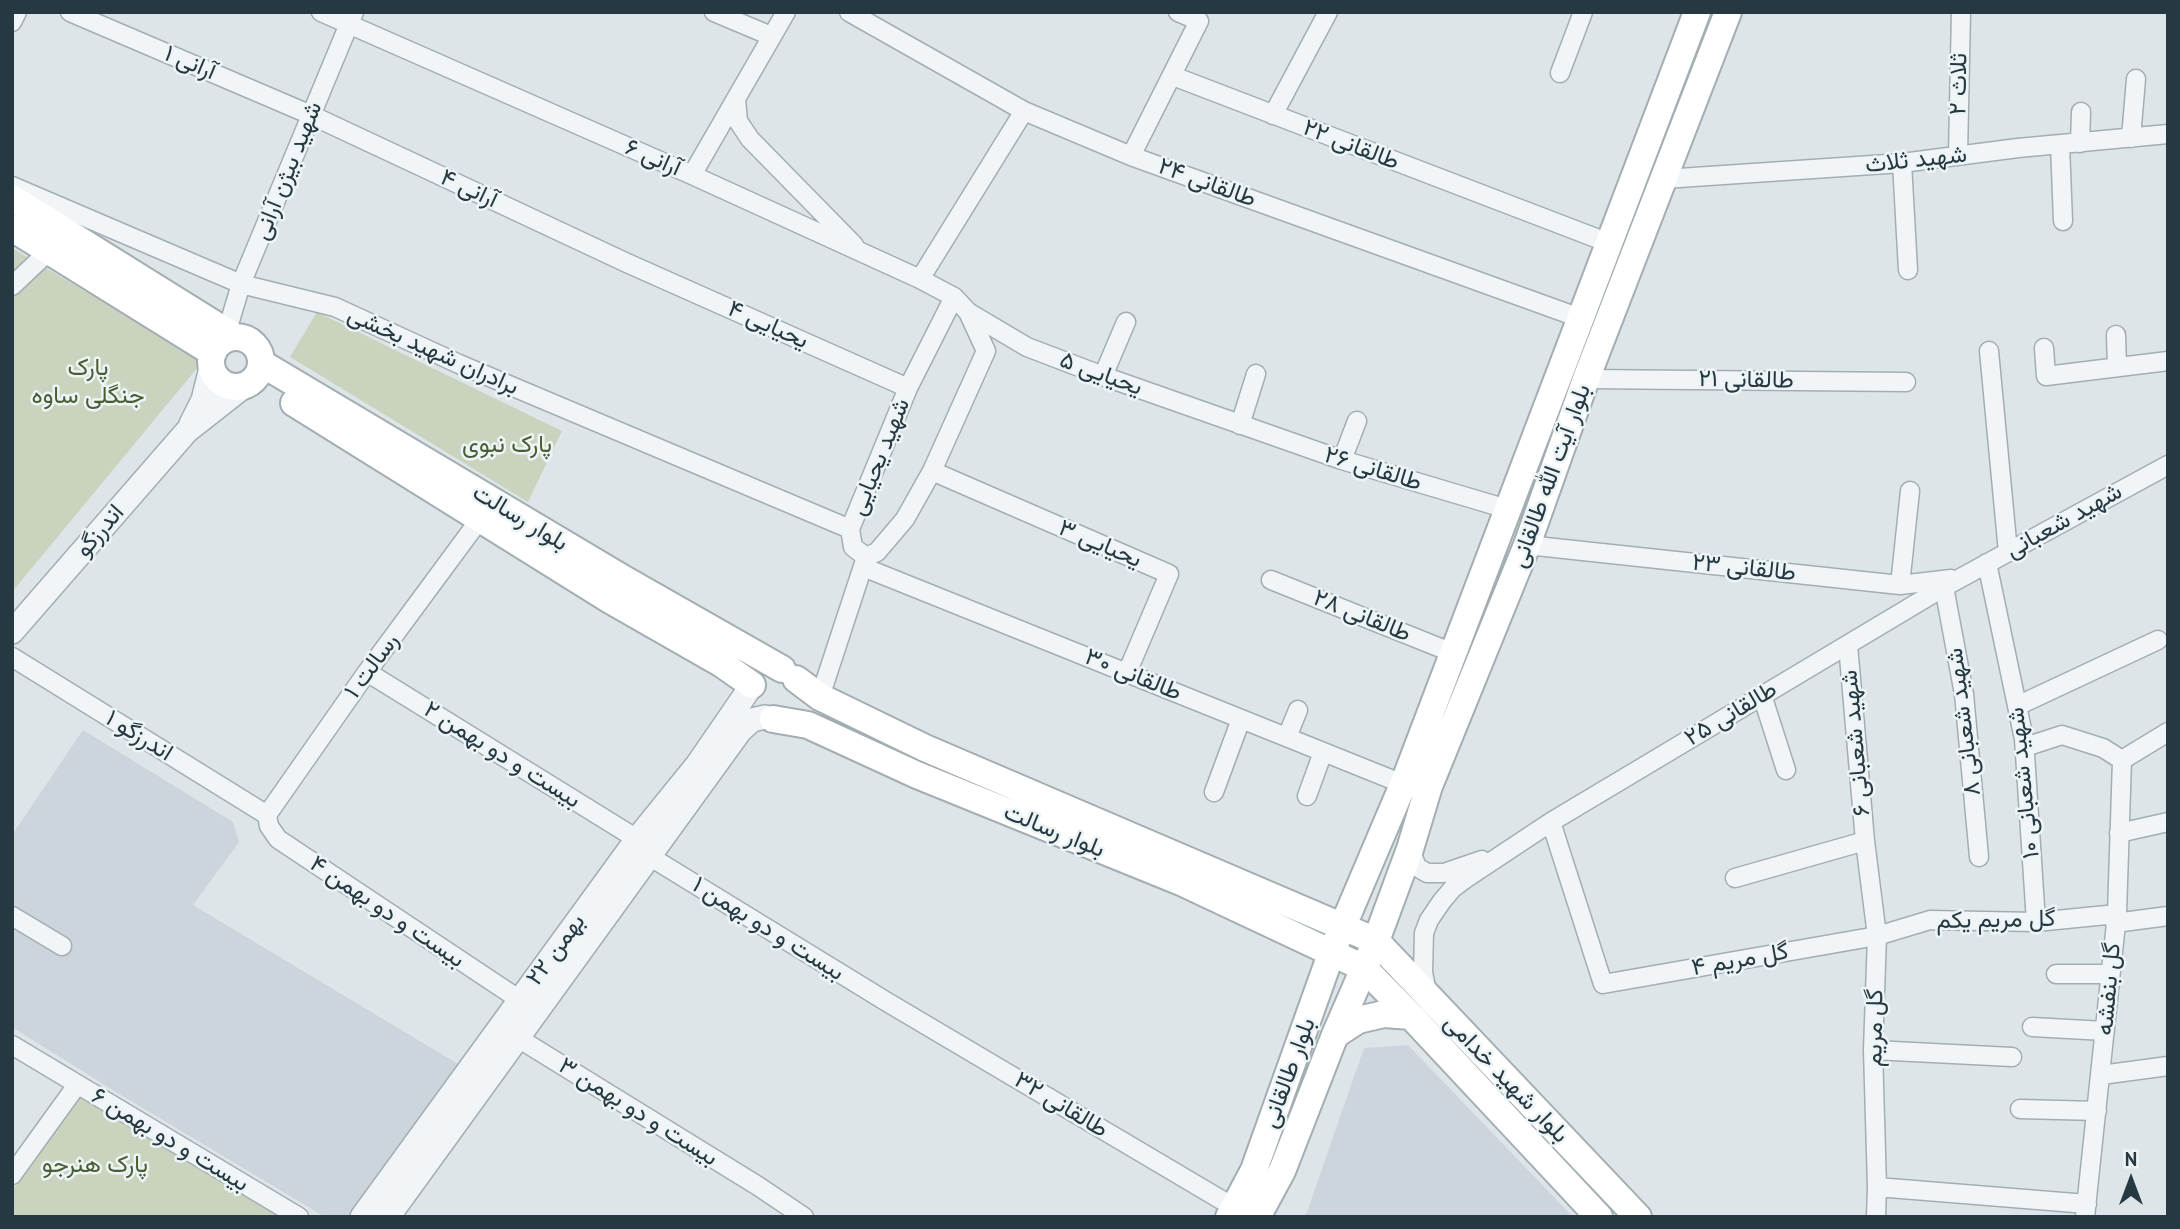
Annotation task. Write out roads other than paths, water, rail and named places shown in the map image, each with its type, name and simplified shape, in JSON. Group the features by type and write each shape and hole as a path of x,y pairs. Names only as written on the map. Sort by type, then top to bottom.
{"main road":[{"name":"بلوار آیت الله طالقانی","path":"1376,941 1410,849 1429,786 1453,653 1697,12"},
{"name":"بلوار آیت الله طالقانی","path":"1344,927 1403,784 1440,722 1527,545 1586,379 1728,12"},
{"path":"1637,171 1664,179"},
{"path":"12,198 218,347"},
{"path":"12,228 218,347"},
{"path":"242,338 253,343 260,355 257,378 234,387 226,385 214,375 218,347 242,338"},
{"name":"بلوار رسالت","path":"257,378 610,600 722,664 752,685"},
{"name":"بلوار رسالت","path":"257,378 622,578 789,674 820,697 925,748 1376,941"},
{"path":"767,670 789,674 801,695 795,710 781,718 769,718 754,707 751,700 755,678 767,670"},
{"name":"بلوار رسالت","path":"769,718 808,724 917,775 1181,882 1364,968"},
{"name":"بلوار طالقانی","path":"1241,1214 1254,1170 1331,954 1344,927"},
{"name":"بلوار طالقانی","path":"1241,1214 1282,1171 1335,1035 1376,941"},
{"name":"بلوار شهید خدامی","path":"1376,941 1419,1006 1599,1217"},
{"name":"بلوار شهید خدامی","path":"1364,968 1419,1006 1638,1217"},
{"path":"1335,1035 1358,1020 1419,1006"}],"street":[{"path":"12,22 17,12"},
{"name":"آرانی ۱","path":"70,12 311,115"},
{"name":"آرانی ۶","path":"321,12 352,18 920,279 954,297 968,312"},
{"path":"714,12 771,36"},
{"path":"692,175 786,12"},
{"name":"طالقانی ۲۴","path":"849,12 1024,111 1131,156 1580,318"},
{"path":"1131,156 1199,20 1178,12"},
{"path":"1273,115 1328,12"},
{"path":"1560,73 1583,12"},
{"name":"ثلاث ۲","path":"1958,155 1961,12"},
{"name":"شهید بیژن آرانی","path":"218,347 241,284 352,18"},
{"name":"طالقانی ۲۲","path":"1172,76 1609,243"},
{"path":"2132,138 2136,79"},
{"path":"736,99 738,121 750,139 862,253"},
{"path":"920,279 1024,111"},
{"path":"2080,143 2081,112"},
{"name":"آرانی ۴","path":"311,115 627,262"},
{"name":"شهید ثلاث","path":"1664,179 1902,163 2168,134"},
{"path":"2060,145 2063,221"},
{"path":"1902,163 1908,270"},
{"name":"برادران شهید بخشی","path":"12,186 241,284 335,307 459,364 849,529"},
{"path":"12,286 49,251"},
{"name":"یحیایی ۴","path":"627,262 908,388"},
{"name":"شهید یحیایی","path":"864,562 853,547 849,529 908,388 954,297"},
{"path":"820,697 864,562 877,552 905,519 932,471 986,351 968,312"},
{"name":"یحیایی ۵","path":"968,312 1027,347 1240,425"},
{"path":"1104,376 1126,322"},
{"path":"2116,335 2118,367"},
{"path":"187,431 203,400 218,347"},
{"path":"986,351 1027,347"},
{"path":"2044,348 2046,376 2168,361"},
{"path":"1989,351 2008,552"},
{"path":"1240,425 1256,374"},
{"path":"187,431 257,378"},
{"name":"طالقانی ۲۱","path":"1586,379 1906,382"},
{"path":"1342,460 1357,421"},
{"name":"طالقانی ۲۶","path":"1240,425 1342,460 1507,509"},
{"name":"اندرزگو","path":"12,632 187,431"},
{"name":"شهید شعبانی","path":"1960,578 2167,466"},
{"name":"یحیایی ۳","path":"932,471 1169,574 1127,673"},
{"path":"1900,585 1910,491"},
{"name":"رسالت ۱","path":"267,814 480,519"},
{"name":"طالقانی ۲۳","path":"1527,545 1900,585 1960,578"},
{"name":"طالقانی ۳۰","path":"864,562 1127,673 1403,784"},
{"name":"شهید شعبانی ۱۰","path":"1987,563 2025,747 2036,922"},
{"name":"طالقانی ۲۵","path":"1502,853 1960,578"},
{"name":"طالقانی ۲۸","path":"1271,580 1453,653"},
{"name":"شهید شعبانی ۸","path":"1944,587 1964,694 1979,857"},
{"path":"2017,706 2158,640"},
{"name":"شهید شعبانی ۶","path":"1848,645 1865,841"},
{"name":"اندرزگو ۱","path":"12,657 267,814"},
{"name":"بیست و دو بهمن ۲","path":"367,672 643,848"},
{"name":"۲۲ بهمن","path":"388,1217 518,1038 696,765 752,685"},
{"path":"1762,695 1787,770"},
{"path":"1287,737 1298,710"},
{"name":"۲۲ بهمن","path":"362,1217 520,1000 643,848 740,732 752,720 769,718"},
{"path":"1214,792 1241,719"},
{"path":"2025,747 2062,735 2103,748 2122,760 2168,732"},
{"path":"1307,796 1323,752"},
{"name":"گل بنفشه","path":"2086,1210 2116,918 2122,760"},
{"name":"بیست و دو بهمن ۴","path":"267,814 268,826 278,839 520,1000"},
{"name":"گل مریم ۴","path":"1551,822 1603,984 1877,936"},
{"path":"2119,833 2168,822"},
{"path":"1735,878 1865,841"},
{"name":"گل مریم","path":"1865,841 1877,936 1872,1050 1876,1217"},
{"name":"بیست و دو بهمن ۱","path":"643,848 887,1002"},
{"path":"1410,849 1417,867 1427,873 1444,873 1502,853"},
{"path":"1419,1006 1424,933 1429,920 1453,888 1502,853"},
{"path":"12,916 62,946"},
{"name":"گل مریم یکم","path":"1877,936 1930,920 2036,922 2168,916"},
{"path":"2056,974 2110,974"},
{"name":"طالقانی ۳۲","path":"887,1002 1241,1214"},
{"path":"2032,1027 2105,1031"},
{"name":"بیست و دو بهمن ۳","path":"518,1038 804,1217"},
{"name":"بیست و دو بهمن ۶","path":"12,1045 299,1217"},
{"path":"1872,1050 2012,1058"},
{"path":"2101,1075 2168,1066"},
{"path":"12,1175 78,1085"},
{"path":"2020,1109 2096,1111"},
{"path":"1877,1187 2086,1210"}],"park label":[{"name":"پارک جنگلی ساوه","path":"88,382"},
{"name":"پارک نبوی","path":"507,445"},
{"name":"پارک هنرجو","path":"95,1165"}]}
